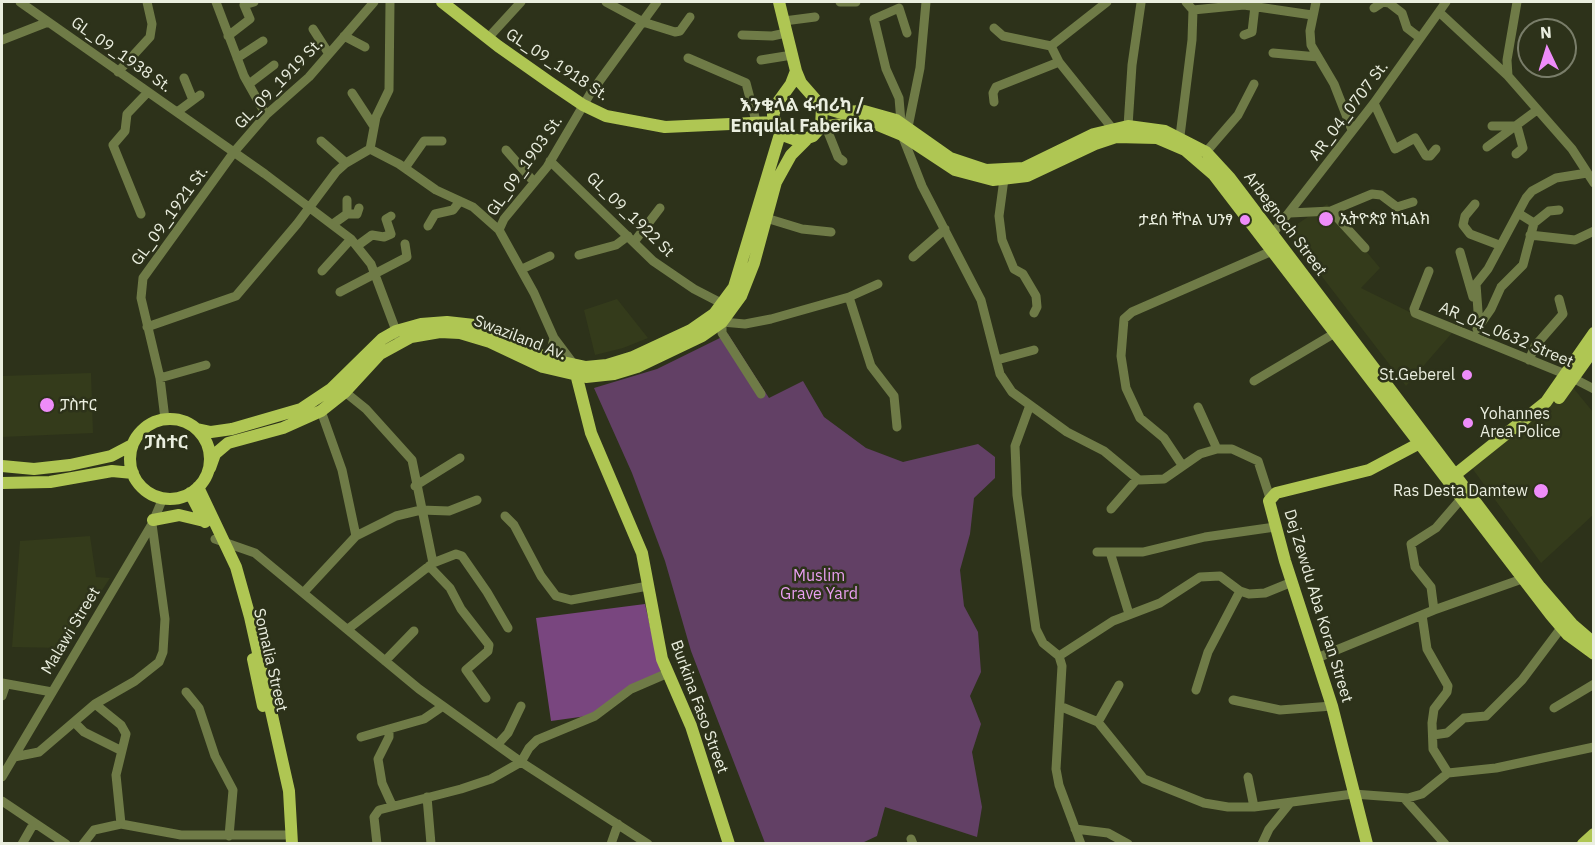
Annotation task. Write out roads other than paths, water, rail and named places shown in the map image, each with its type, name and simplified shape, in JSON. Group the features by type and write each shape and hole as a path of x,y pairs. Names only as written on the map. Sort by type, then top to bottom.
{"main road":[{"name":"GL_09_1918 St.","path":"442,2 488,38 583,105 606,116 651,126 757,125 774,122"},
{"path":"779,2 796,71 810,95 822,107 824,127 806,140 792,141 780,134 774,122 775,108 796,71"},
{"path":"783,97 796,93 810,95"},
{"name":"Arbegnoch Street","path":"822,107 838,112 864,111 903,128 961,163 986,170 1006,171 1031,165 1084,138 1112,128 1128,126 1154,128 1180,136 1206,152 1230,178 1270,243 1418,444 1455,481 1461,500 1561,628 1593,654"},
{"name":"Arbegnoch Street","path":"824,127 864,121 903,128 955,170 973,177 1004,179 1046,169 1108,139 1138,136 1157,138 1185,150 1208,168 1270,243 1550,600 1593,642"},
{"name":"Swaziland Av.","path":"197,429 211,432 231,429 275,418 309,405 339,382 369,349 428,323 461,322 474,325 576,371 633,357 701,324 723,304 737,279 780,134"},
{"name":"Swaziland Av.","path":"210,468 215,454 228,443 290,425 321,411 345,392 398,336 460,333 490,342 543,367 606,375 637,367 690,343 722,322 747,284 780,174 791,155 806,140"},
{"path":"1569,377 1593,333"},
{"path":"1455,481 1539,409 1593,349"},
{"name":"Burkina Faso Street","path":"576,371 591,433 638,541 655,633 668,673 691,726 729,843"},
{"path":"2,475 74,470 115,460 131,448 145,428 164,413 197,429 208,445 210,468 194,490 172,499 163,498 142,488 132,470 131,448"},
{"name":"Dej Zewdu Aba Koran Street","path":"1368,843 1353,794 1332,706 1275,527 1270,498 1292,489 1369,471 1418,444"},
{"path":"2,466 34,469 70,465 111,456 131,448"},
{"path":"2,475 47,477 116,464 132,470"},
{"path":"2,483 50,482 112,471 132,470"},
{"path":"194,490 204,521 219,540"},
{"path":"194,490 219,540 236,567 266,680 289,791 287,841"},
{"path":"153,522 179,515 204,521"},
{"path":"1583,843 1593,834"}],"street":[{"name":"GL_09_1938 St.","path":"20,2 333,224 354,243 375,274 398,336"},
{"path":"118,72 150,37 152,24 147,2"},
{"path":"216,2 237,58 266,115"},
{"path":"228,36 250,19 244,5 254,2"},
{"name":"GL_09_1919 St.","path":"234,152 266,115 305,81 374,2"},
{"path":"370,149 373,125 389,90 390,2"},
{"path":"488,38 521,2"},
{"path":"606,2 615,4 643,22 677,32 690,17"},
{"name":"GL_09_1903 St.","path":"499,230 504,219 550,161 583,105 657,2"},
{"path":"840,2 856,2"},
{"path":"903,128 920,68 926,2"},
{"path":"994,28 1003,36 1052,44 1107,2"},
{"path":"1180,136 1189,77 1193,10 1186,2"},
{"path":"1316,2 1312,15 1310,38 1334,84 1352,130"},
{"path":"1374,8 1383,2 1389,3 1402,13 1407,28 1420,38"},
{"name":"AR_04_0707 St.","path":"1270,243 1446,2"},
{"path":"1508,76 1508,50 1517,2"},
{"path":"1128,126 1132,65 1141,3"},
{"path":"1193,10 1244,3 1312,15"},
{"path":"1244,35 1252,32 1255,6"},
{"path":"907,33 899,8 874,19 885,69 899,98 903,128 914,169 981,300 1004,381 1012,392 1073,436 1104,452 1137,478 1164,479 1182,465 1217,449 1232,449 1257,459 1270,498"},
{"path":"1439,12 1508,76 1572,149 1593,183"},
{"path":"742,35 772,36 785,27 815,17"},
{"path":"2,40 48,22"},
{"path":"312,29 329,54"},
{"name":"GL_09_1919 St.","path":"344,36 365,47"},
{"path":"237,58 263,41"},
{"path":"1052,44 1059,62 1112,128"},
{"path":"1273,53 1318,57"},
{"path":"761,60 792,55"},
{"path":"688,58 746,83 757,125"},
{"path":"994,102 993,93 996,87 1059,62"},
{"path":"249,84 274,65"},
{"name":"GL_09_1938 St.","path":"177,112 197,97 184,78"},
{"path":"1206,152 1238,115 1254,84"},
{"path":"141,214 113,145 125,131 127,115 148,92"},
{"path":"352,93 373,125"},
{"path":"1374,103 1395,149 1415,138 1428,157 1436,149"},
{"path":"1487,147 1537,111"},
{"path":"1500,123 1517,126"},
{"path":"1516,154 1522,148 1517,126"},
{"path":"824,127 838,157 843,161"},
{"path":"321,141 346,163"},
{"path":"405,168 424,141 442,141"},
{"path":"147,327 236,296 346,163 370,149"},
{"path":"370,149 405,168 436,190 481,213 499,230 522,269 554,338 576,371"},
{"path":"506,150 534,182"},
{"name":"GL_09_1921 St.","path":"164,413 160,378 141,298 142,278 234,152"},
{"name":"GL_09_1922 St","path":"550,161 663,269 705,296 723,304"},
{"path":"1475,302 1476,284 1488,269 1499,244 1528,194 1556,178 1587,173"},
{"path":"1004,179 999,209 1002,240 1012,266 1023,274 1036,296 1037,307 1034,313"},
{"path":"1290,213 1331,211 1372,194 1381,195 1397,207 1413,202"},
{"path":"346,200 347,214"},
{"path":"428,226 435,214 453,210 460,201"},
{"path":"1475,204 1465,216 1463,225 1470,234 1499,244"},
{"path":"333,224 347,214 357,214 359,208"},
{"path":"579,255 631,239 660,208"},
{"path":"1474,336 1491,309 1501,287 1523,266 1534,223 1549,210 1559,210"},
{"path":"1331,211 1365,248"},
{"path":"1518,213 1534,223"},
{"path":"322,272 354,243 372,234 384,237 391,234 386,218 391,216"},
{"path":"766,218 802,229 831,232"},
{"path":"913,256 945,229"},
{"path":"1530,235 1571,241 1593,231"},
{"path":"1182,465 1164,438 1140,418 1126,388 1121,356 1124,319 1132,312 1270,243"},
{"path":"340,292 407,257 405,244"},
{"path":"1461,252 1479,325"},
{"path":"522,269 550,256"},
{"name":"AR_04_0632 Street","path":"1429,271 1415,313 1474,336 1593,389"},
{"path":"761,394 722,333 722,322 745,324 771,319 849,297 878,284"},
{"path":"849,297 871,366 894,396 897,427"},
{"path":"1529,360 1535,346 1561,318 1563,311 1559,299"},
{"path":"1254,381 1335,333"},
{"path":"549,359 554,338"},
{"path":"997,360 1034,350"},
{"path":"160,378 206,365"},
{"path":"345,392 410,456 431,564 450,588 461,609 489,645 488,651 466,670 486,698"},
{"path":"1030,405 1014,446 1017,495 1035,629 1043,643 1059,656 1062,666 1062,707 1056,769 1081,843"},
{"path":"1198,407 1217,449"},
{"path":"321,411 342,470 356,536"},
{"path":"415,486 460,458"},
{"path":"1111,509 1137,478"},
{"name":"Malawi Street","path":"2,777 5,765 14,757 153,522 163,498"},
{"path":"304,592 356,536 396,516 421,510 449,511 477,500"},
{"path":"1434,610 1431,587 1413,563 1411,544 1436,528 1461,500"},
{"path":"505,516 517,531 544,581 559,598 571,600 648,586"},
{"path":"14,757 39,752 95,704 135,681 156,665 161,658 165,613 153,522"},
{"path":"1096,552 1143,552 1205,537 1275,527"},
{"path":"219,540 255,553 442,706 521,762 648,843"},
{"path":"1110,552 1129,614"},
{"path":"348,629 431,564 454,554 460,555 492,599 508,628"},
{"path":"1059,656 1113,621 1170,598 1200,577 1220,576 1240,591 1249,594 1265,593 1292,582"},
{"path":"1317,658 1434,610 1522,579"},
{"path":"1196,690 1208,652 1240,591"},
{"path":"1422,615 1427,648 1448,686 1447,692 1434,709 1433,735 1433,749 1448,773"},
{"path":"1433,735 1447,734 1464,718 1486,716 1522,680 1561,628"},
{"path":"385,661 414,631"},
{"path":"377,843 374,815 392,805 482,783 521,762 537,740 595,716 631,689 668,673"},
{"path":"2,696 4,683 52,692"},
{"path":"1554,708 1593,684"},
{"path":"1098,722 1116,695 1119,686"},
{"path":"186,692 196,703 215,756 233,790 229,836"},
{"path":"1233,700 1280,710 1332,706"},
{"path":"95,704 125,731 126,738 120,750 116,781 121,824"},
{"path":"361,737 430,716 442,706"},
{"path":"497,745 508,733 521,706"},
{"path":"1062,707 1098,722 1144,779 1204,803 1228,807 1254,807 1353,794 1410,797 1448,773 1496,768 1593,747"},
{"path":"75,723 84,732 120,750"},
{"path":"389,729 389,737 378,759 382,783 392,805"},
{"path":"1248,777 1254,807"},
{"path":"427,797 431,843"},
{"path":"1410,797 1445,843"},
{"path":"2,801 66,843"},
{"path":"1262,843 1269,829 1290,803"},
{"path":"22,843 34,823"},
{"path":"83,843 94,830 121,824 158,833 287,841"},
{"path":"611,843 618,824"},
{"path":"1075,829 1108,833 1128,843"}],"place":[{"name":"ኢትዮጵያ ክኒልክ","path":"1326,219"},
{"name":"ታደሰ ቸኮል ህንፃ","path":"1245,220"},
{"name":"St.Geberel","path":"1467,375"},
{"name":"ፓስተር","path":"47,405"},
{"name":"Yohannes Area Police","path":"1468,423"},
{"name":"Ras Desta Damtew","path":"1541,491"}],"district":[{"name":"እንቁላል ፋብሪካ / Enqulal Faberika","path":"802,116"},
{"name":"ፓስተር","path":"166,443"}],"park label":[{"name":"Muslim Grave Yard","path":"819,585"}]}
